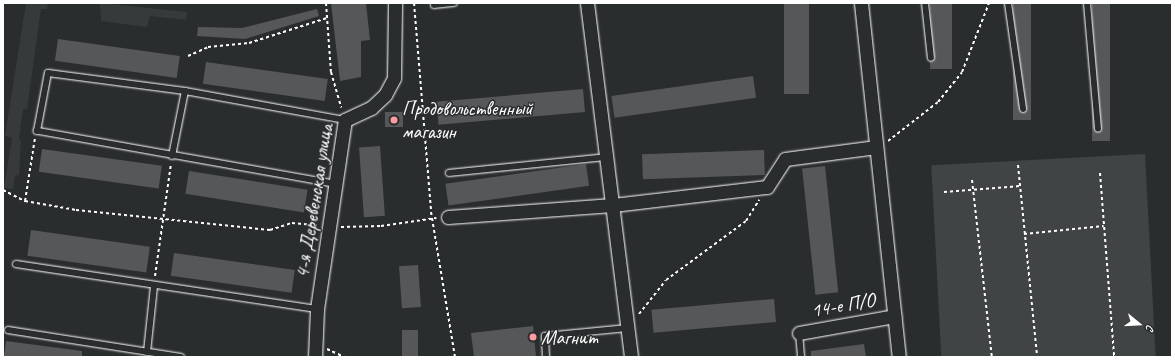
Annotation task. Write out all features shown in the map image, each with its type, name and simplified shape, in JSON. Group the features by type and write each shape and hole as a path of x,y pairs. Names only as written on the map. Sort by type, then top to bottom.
{"street":[{"name":"4-я Деревенская улица","path":"315,357 317,309 345,120 371,108 385,95 394,78 395,3"},
{"path":"587,3 631,357"},
{"path":"861,3 899,357"},
{"path":"448,217 613,205 767,187 785,159 876,147"},
{"name":"14-е П/О","path":"798,333 894,316"}],"lane":[{"path":"434,5 454,3"},
{"path":"925,3 931,58"},
{"path":"1008,3 1023,109"},
{"path":"1087,3 1098,129"},
{"path":"336,184 37,131 48,73 185,91 345,120"},
{"path":"172,156 185,91"},
{"path":"449,173 607,156"},
{"path":"16,264 154,286 317,309"},
{"path":"147,352 154,286"},
{"path":"546,357 544,336 628,328"},
{"path":"8,330 181,357"},
{"path":"798,333 801,357"}],"path":[{"path":"326,3 331,72 345,120"},
{"path":"414,3 432,218 455,357"},
{"path":"876,147 896,138 938,102 962,72 989,3"},
{"path":"188,56 208,47 249,43 327,18"},
{"path":"25,201 37,131"},
{"path":"154,286 172,156"},
{"path":"1018,164 1037,357"},
{"path":"1100,173 1114,357"},
{"path":"972,180 992,357"},
{"path":"944,192 1020,186"},
{"path":"628,328 666,280 746,221 767,187"},
{"path":"3,190 25,201 76,210 270,230 292,223 330,226 381,226 448,217"},
{"path":"1024,234 1104,226"},
{"path":"316,341 344,357"}],"shaded area":[{"path":"26,3 48,3 47,9 41,9 27,109 23,109 19,139 21,140 19,175 15,176 13,189 4,188 12,138 5,136"},
{"path":"100,3 187,12 186,20 150,16 147,27 101,21"},
{"path":"1145,154 1156,357 941,357 931,165"}],"building":[{"path":"331,3 366,3 370,40 361,41 361,77 340,81"},
{"path":"784,3 809,3 809,94 784,94"},
{"path":"930,3 952,3 952,69 930,69"},
{"path":"1013,3 1031,3 1031,120 1013,120"},
{"path":"1092,3 1110,3 1110,141 1092,141"},
{"path":"317,9 319,16 245,39 197,36 198,27 242,28"},
{"path":"58,39 180,56 177,78 55,61"},
{"path":"206,62 328,79 325,101 203,84"},
{"path":"753,76 756,98 614,118 611,96"},
{"path":"583,89 585,112 439,125 437,102"},
{"name":"Продовольственный магазин","path":"385,112 403,112 403,127 385,127"},
{"path":"380,146 385,216 364,217 359,147"},
{"path":"42,149 162,166 159,189 39,172"},
{"path":"764,150 765,175 643,179 642,154"},
{"path":"586,164 589,186 448,206 445,184"},
{"path":"825,166 838,292 815,295 802,168"},
{"path":"189,171 308,190 304,212 185,194"},
{"path":"31,230 150,247 146,272 27,256"},
{"path":"174,253 295,270 292,293 171,276"},
{"path":"418,265 421,307 402,308 399,266"},
{"path":"774,299 776,322 653,333 651,310"},
{"path":"533,326 536,357 474,357 471,333"},
{"path":"402,330 418,330 418,357 402,357"},
{"path":"6,341 82,351 82,357 4,357"},
{"path":"864,344 866,357 811,357 811,351"}],"place":[{"name":"Продовольственный магазин","path":"394,120"},
{"name":"Магнит","path":"533,337"}]}
